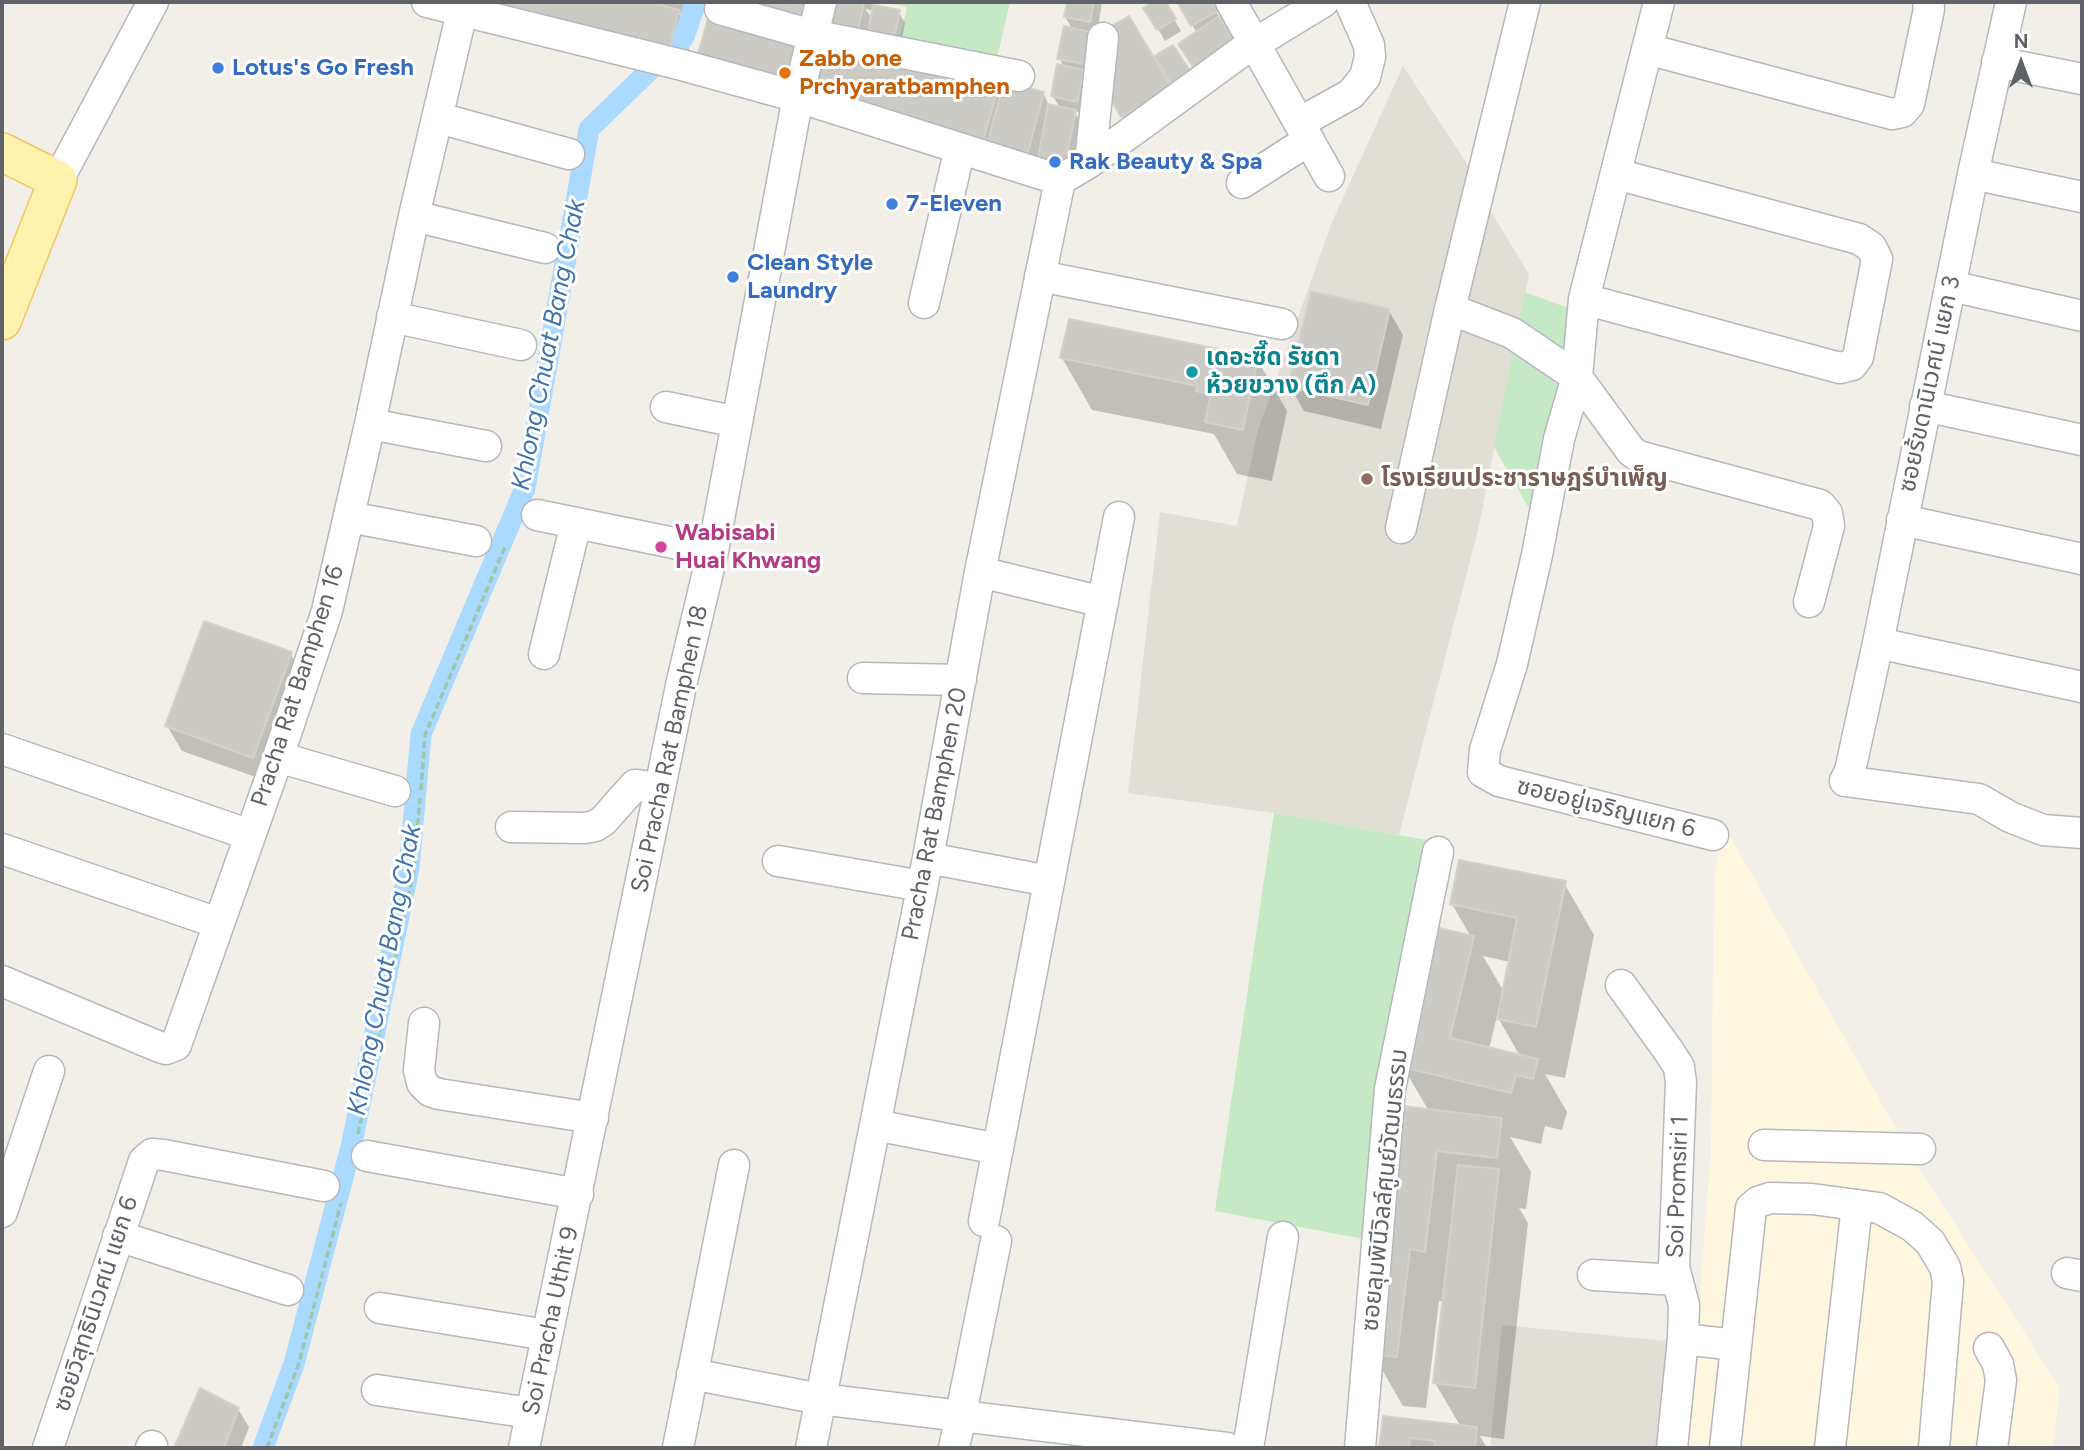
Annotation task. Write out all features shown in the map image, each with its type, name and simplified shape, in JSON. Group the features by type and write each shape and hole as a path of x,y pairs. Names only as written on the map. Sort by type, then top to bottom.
{"main road":[{"path":"2,152 58,180 2,321"}],"street":[{"path":"58,180 153,2"},
{"path":"427,2 465,7 798,97 1060,180 1090,162 1241,52 1323,2"},
{"name":"Soi Pracha Rat Bamphen 18","path":"578,1194 682,681 713,551 798,97 821,2"},
{"path":"1231,2 1307,130 1329,176"},
{"path":"1242,183 1351,94 1365,77 1370,57 1368,45 1350,2"},
{"path":"1401,528 1450,309 1525,2"},
{"path":"1577,377 1584,299 1659,2"},
{"path":"1647,49 1892,114 1902,112 1909,104 1929,9 1928,2"},
{"name":"ซอยร้ขดานิเวศน์ แยก 3","path":"2011,2 1973,174 1878,643 1848,774 1979,799 2010,817 2043,830 2082,833"},
{"name":"Pracha Rat Bamphen 16","path":"2,981 166,1049 176,1045 327,611 414,216 465,7"},
{"path":"720,9 812,35 1019,76"},
{"path":"1090,162 1103,38"},
{"path":"1997,62 2082,79"},
{"path":"439,118 569,154"},
{"path":"924,303 960,148"},
{"path":"1584,299 1840,368 1852,365 1858,357 1877,260 1871,247 1859,239 1616,174"},
{"path":"1973,174 2082,197"},
{"name":"Pracha Rat Bamphen 20","path":"811,1448 925,872 980,572 1060,180"},
{"path":"414,216 545,248"},
{"path":"1040,276 1282,324"},
{"path":"1951,286 2082,316"},
{"path":"1450,309 1512,333 1577,377 1631,451 1638,456 1820,505 1828,513 1829,526 1809,602"},
{"path":"392,317 521,345"},
{"name":"ซอยอยู่เจริญแยก 6","path":"1577,377 1559,439 1537,555 1512,664 1485,750 1483,772 1499,781 1713,835"},
{"path":"1925,406 2082,440"},
{"path":"666,407 737,422"},
{"path":"370,424 486,446"},
{"path":"537,515 713,551"},
{"path":"349,517 476,541"},
{"path":"954,1448 990,1231 998,1149 1119,517"},
{"path":"1902,520 2082,559"},
{"path":"544,654 576,523"},
{"path":"980,572 1103,602"},
{"path":"1878,643 2082,687"},
{"path":"863,678 961,680"},
{"path":"2,749 250,835"},
{"path":"278,757 395,791"},
{"path":"510,827 595,826 603,821 635,785 660,788"},
{"path":"2,849 218,923"},
{"name":"ซอยลุมพินีวิลล์ศูนย์วัฒนธรรม","path":"1360,1448 1390,1089 1438,852"},
{"path":"778,861 1049,881"},
{"name":"Soi Promsiri 1","path":"1621,985 1679,1067 1681,1082 1674,1266 1684,1305 1672,1448"},
{"path":"424,1023 419,1070 422,1083 430,1091 593,1118"},
{"path":"2,1212 49,1071"},
{"path":"875,1125 998,1149"},
{"path":"1764,1145 1920,1149"},
{"path":"363,1146 578,1194"},
{"name":"ซอยวิสุทธินิเวศน์ แยก 6","path":"48,1448 144,1161 152,1154 164,1155 333,1195"},
{"path":"678,1448 734,1165"},
{"name":"Soi Pracha Uthit 9","path":"524,1448 578,1194"},
{"path":"1726,1448 1751,1208 1770,1198 1812,1199 1879,1208 1912,1226 1930,1242 1945,1267 1948,1280 1934,1448"},
{"path":"1830,1448 1857,1205"},
{"path":"118,1236 288,1290"},
{"path":"1248,1448 1283,1237"},
{"path":"1593,1275 1677,1280"},
{"path":"380,1308 547,1335"},
{"path":"1683,1339 1737,1345"},
{"path":"1989,1348 1998,1364 2001,1380 1992,1448"},
{"path":"692,1374 820,1399 1227,1448"},
{"path":"377,1390 530,1413"}],"path":[{"path":"363,1146 414,870 425,735 505,547"},
{"path":"267,1448 299,1363 333,1195"}],"shaded area":[{"name":"โรงเรียนประชาราษฎร์บำเพ็ญ","path":"1403,66 1475,176 1488,207 1529,274 1478,530 1399,835 1274,813 1128,793 1160,512 1237,526 1258,430 1332,222"},
{"path":"1723,824 1915,1162 2060,1388 2053,1448 1688,1448 1711,1151 1714,878"},
{"path":"1502,1325 1677,1342 1667,1448 1490,1448"}],"green space":[{"path":"884,2 1010,2 996,62 899,43 907,7"},
{"path":"1525,292 1579,312 1538,524 1494,447"},
{"path":"1274,813 1432,841 1369,1240 1215,1211"}],"building":[{"path":"493,2 649,2 679,10 669,50"},
{"path":"768,2 790,2 783,23 763,16"},
{"path":"793,2 816,2 808,28 787,22"},
{"path":"836,2 864,3 857,35 830,29"},
{"path":"1067,2 1094,2 1090,22 1064,17"},
{"path":"1153,2 1166,2 1176,19 1157,30 1143,8"},
{"path":"1177,2 1212,2 1218,11 1191,26"},
{"path":"873,5 900,10 893,42 867,37"},
{"path":"710,11 804,37 792,80 698,54"},
{"path":"1129,16 1172,88 1121,117 1100,81 1108,28"},
{"path":"1219,16 1237,43 1195,70 1178,44"},
{"path":"1064,26 1090,32 1084,64 1057,59"},
{"path":"824,44 999,85 982,143 812,90"},
{"path":"1173,45 1192,74 1173,86 1154,56"},
{"path":"1057,64 1084,70 1077,102 1051,96"},
{"path":"1004,81 1044,92 1027,155 987,145"},
{"path":"1048,104 1076,110 1065,164 1038,159"},
{"path":"1311,291 1390,309 1368,405 1288,387"},
{"name":"เดอะซี๊ด รัชดา ห้วยขวาง (ตึก A)","path":"1069,319 1258,357 1243,430 1205,422 1211,394 1196,391 1197,386 1060,358"},
{"path":"204,621 292,652 253,758 165,726"},
{"path":"1459,860 1566,881 1536,1027 1497,1019 1517,918 1450,904"},
{"path":"1435,927 1474,936 1450,1038 1538,1059 1533,1079 1516,1075 1511,1093 1402,1067"},
{"path":"1402,1106 1502,1118 1497,1158 1437,1151 1425,1252 1410,1249 1397,1357 1371,1354"},
{"path":"1458,1165 1499,1169 1475,1388 1433,1383"},
{"path":"200,1388 239,1408 224,1448 174,1448"},
{"path":"1383,1416 1477,1427 1475,1448 1434,1448 1435,1441 1410,1438 1409,1448 1379,1448"}],"waterway":[{"name":"Khlong Chuat Bang Chak","path":"263,1448 294,1364 351,1147 409,868 421,734 525,488 589,129 684,37 696,2"}],"place":[{"name":"Lotus's Go Fresh","path":"218,68"},
{"name":"Zabb one Prchyaratbamphen","path":"785,73"},
{"name":"Rak Beauty & Spa","path":"1055,162"},
{"name":"7-Eleven","path":"892,204"},
{"name":"Clean Style Laundry","path":"733,277"},
{"name":"เดอะซี๊ด รัชดา ห้วยขวาง (ตึก A)","path":"1192,372"},
{"name":"โรงเรียนประชาราษฎร์บำเพ็ญ","path":"1367,479"},
{"name":"Wabisabi Huai Khwang","path":"661,547"}]}
